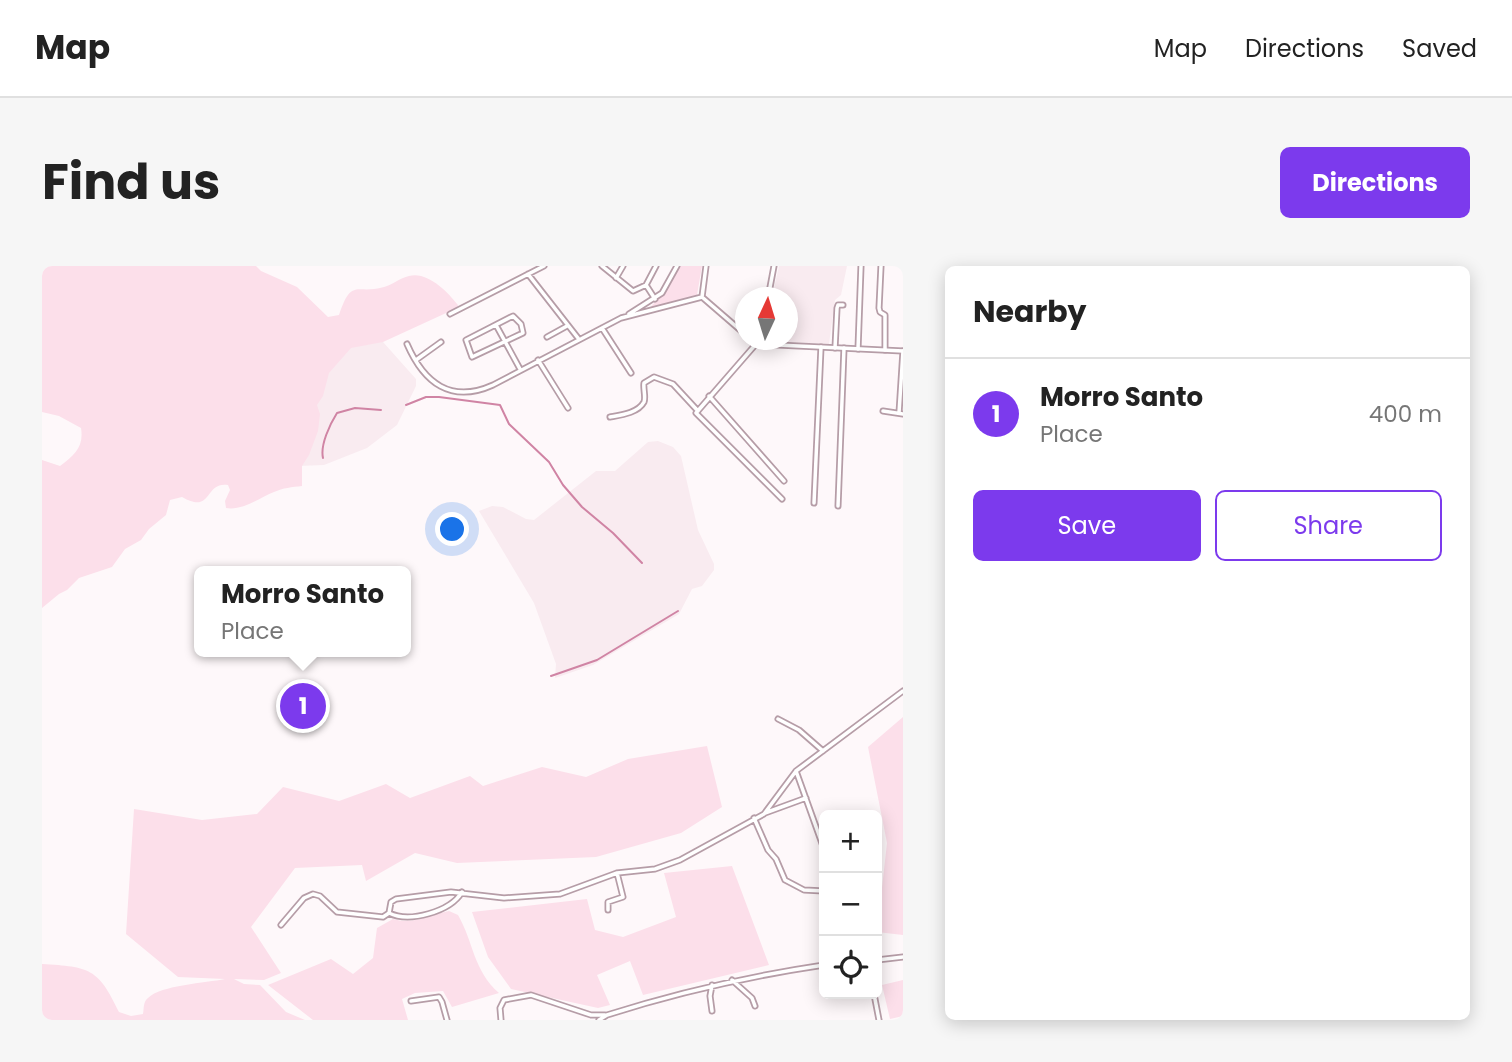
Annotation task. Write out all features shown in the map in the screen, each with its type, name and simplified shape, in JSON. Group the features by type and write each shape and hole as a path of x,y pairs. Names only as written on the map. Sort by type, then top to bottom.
{"street":[{"path":"450,314 544,266"},
{"path":"602,266 632,291 646,285 656,266"},
{"path":"616,278 623,266"},
{"path":"407,344 424,372 440,386 462,393 478,391 655,299 662,293 677,266"},
{"path":"702,297 706,266"},
{"path":"770,287 774,266"},
{"path":"858,349 861,266"},
{"path":"881,266 879,308 885,315 885,350"},
{"path":"528,274 579,339"},
{"path":"646,285 655,299"},
{"path":"621,318 702,297"},
{"path":"702,297 735,326"},
{"path":"835,348 837,308 842,305"},
{"path":"513,316 518,318 524,330 506,343 473,358 466,344 468,339 496,324 513,316"},
{"path":"496,324 520,369"},
{"path":"547,337 568,325"},
{"path":"602,328 631,373"},
{"path":"416,360 441,342"},
{"path":"798,345 903,351 901,413 883,411"},
{"path":"814,503 821,347"},
{"path":"838,506 844,348"},
{"path":"697,412 750,350"},
{"path":"538,360 568,408"},
{"path":"610,417 631,412 642,404 644,383 654,377 673,384 782,499"},
{"path":"709,396 783,481"},
{"path":"764,814 796,771 903,691"},
{"path":"778,719 799,730 822,751"},
{"path":"796,771 819,835"},
{"path":"281,925 304,898 313,894 320,896 337,912 383,917 389,913 393,900 462,892 504,898 567,892 617,873 655,869 680,860 764,814 806,798"},
{"path":"756,818 768,850 776,859 786,880 804,890 819,891"},
{"path":"608,910 608,902 623,897 617,873"},
{"path":"389,913 416,916 453,902 462,892"},
{"path":"882,959 903,957"},
{"path":"598,1020 607,1015 726,981 819,966"},
{"path":"732,980 752,998 755,1006"},
{"path":"712,985 712,1012"},
{"path":"501,1020 502,1002 529,995 591,1015 607,1015"},
{"path":"411,1001 439,997 447,1020"},
{"path":"875,999 879,1020"}],"shaded area":[{"path":"42,266 256,266 261,271 297,287 328,317 339,315 348,296 356,290 384,287 416,275 436,283 458,305 457,308 383,342 351,348 329,373 323,396 317,405 320,414 318,431 302,466 302,486 281,490 244,506 232,508 226,508 225,501 230,490 228,485 220,485 199,502 182,497 170,500 166,515 149,529 141,540 125,549 112,567 79,578 42,608 42,460 60,466 77,450 82,435 81,428 59,416 42,412"},
{"path":"678,266 702,266 697,295 649,309 665,290"},
{"path":"779,266 847,266 841,295 835,300 829,344 798,343 798,287 774,287"},
{"path":"375,333 416,379 416,386 397,425 367,448 324,465 298,466 278,431 338,350"},
{"path":"658,441 673,447 681,456 698,530 714,564 714,570 702,586 692,589 679,614 593,665 555,678 556,664 534,603 479,511 492,506 503,507 526,519 534,520 596,471 615,471 648,442"},
{"path":"903,717 903,935 882,933 882,888 887,843 868,747"},
{"path":"707,746 722,807 681,833 596,857 457,863 415,853 366,881 362,865 295,868 251,927 281,973 264,980 234,979 244,984 260,985 286,1012 305,1020 42,1020 42,964 82,969 91,973 105,986 119,1012 131,1016 143,1014 146,1000 163,990 225,979 178,977 126,934 134,809 202,820 257,814 283,787 339,801 386,784 410,798 470,776 483,786 542,767 586,777 628,759"},
{"path":"732,866 769,965 643,995 630,961 597,975 610,1005 598,1008 511,989 488,957 472,912 587,899 595,930 623,937 676,917 664,873"},
{"path":"449,911 458,915 479,966 499,993 452,1007 443,991 415,993 402,999 408,1020 313,1020 268,985 331,959 353,974 373,958 377,928 393,919 415,920"},
{"path":"903,980 903,1016 890,1019 882,985"}],"waterway":[{"path":"406,405 426,397 500,405 509,424 549,462 563,485 582,507 613,533 642,563"},
{"path":"323,458 324,441 337,413 355,408 381,410"},
{"path":"551,676 597,660 678,611"}],"place":[{"name":"Morro Santo","path":"303,706"}]}
